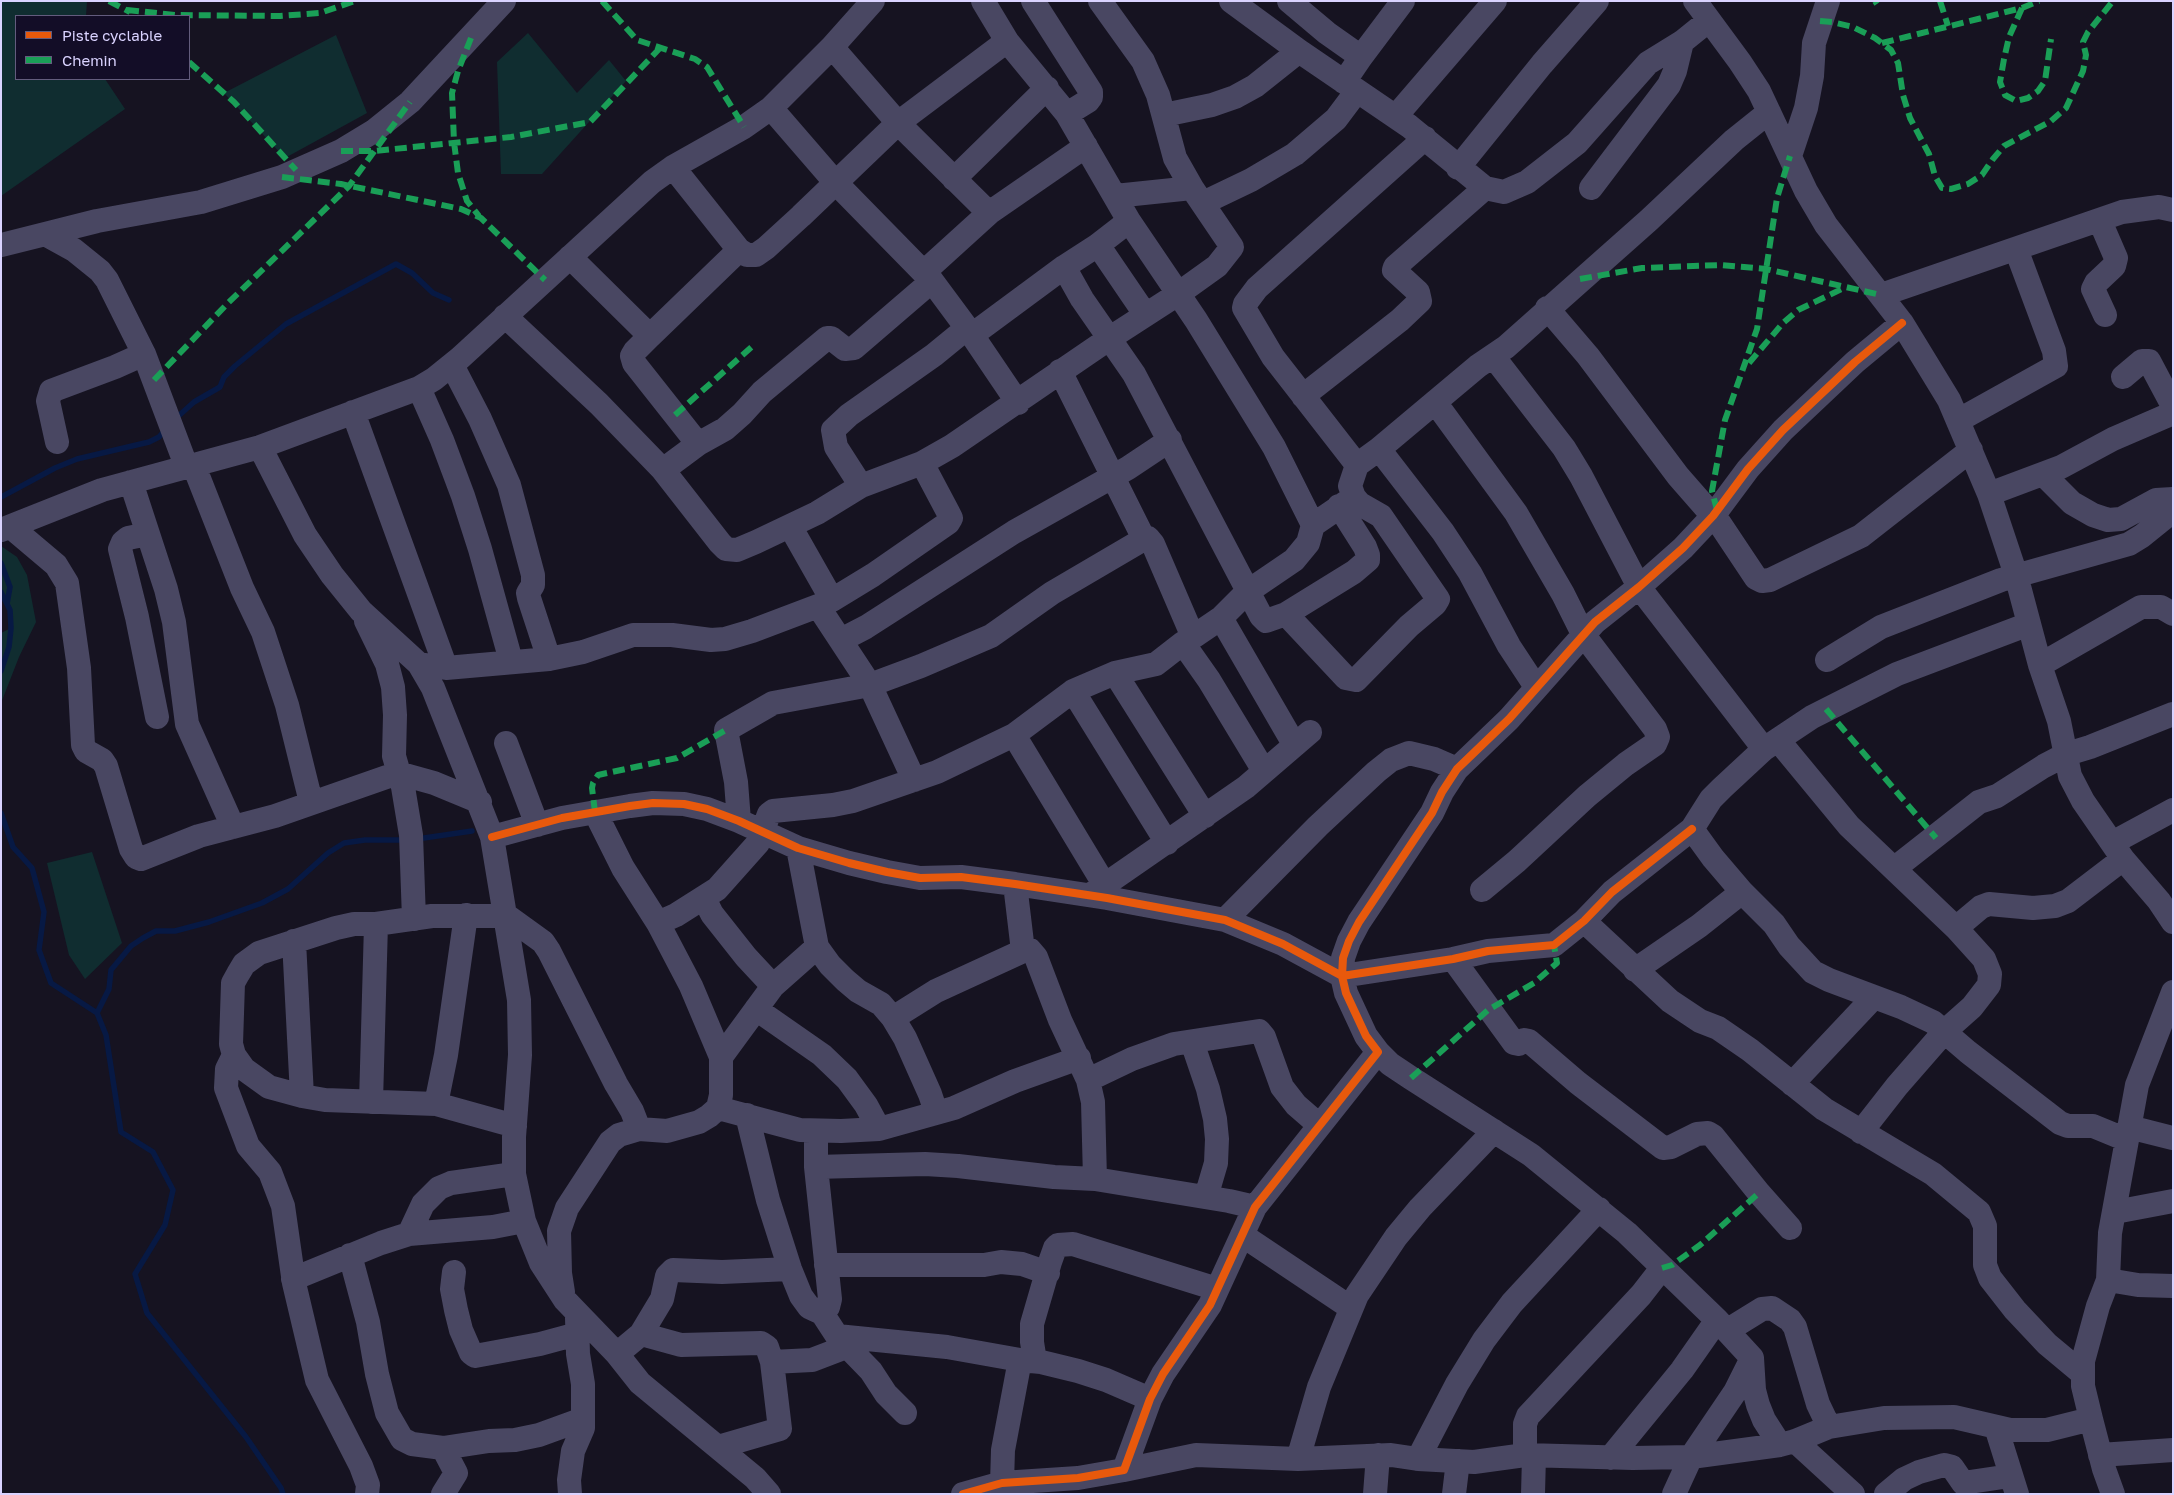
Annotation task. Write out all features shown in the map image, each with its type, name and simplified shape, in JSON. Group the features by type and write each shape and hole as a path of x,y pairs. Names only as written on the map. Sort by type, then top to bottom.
{"street":[{"path":"1,245 97,221 201,202 282,177 341,151 374,131 410,102 504,1"},
{"path":"6,529 102,490 260,447 419,388 434,379 452,365 652,182 673,167 744,128 771,108 832,47 873,1"},
{"path":"983,1 1007,40 1067,114 1129,221 1196,320 1274,446 1313,525"},
{"path":"1033,1 1091,92 1088,101 1067,114"},
{"path":"505,316 598,404 662,470 726,549 737,550 817,513 861,486 922,463 952,446 1144,314 1178,294 1217,266 1232,247 1174,158 1164,115 1143,61 1100,1"},
{"path":"1231,1 1299,51 1396,116 1485,188 1498,192 1509,190 1541,173 1577,143 1648,63 1682,42 1708,21"},
{"path":"1289,1 1361,57"},
{"path":"1115,196 1197,195 1251,180 1295,154 1336,119 1351,86 1361,57 1403,1"},
{"path":"1396,116 1494,1"},
{"path":"1458,168 1542,64 1597,1"},
{"path":"1695,1 1759,91 1806,191 1826,225 1902,323 1949,400 1990,494 2016,575 2040,665 2059,721 2068,766 2075,786 2117,851 2166,896 2173,922"},
{"path":"1790,156 1806,108 1812,76 1814,43 1828,1"},
{"path":"673,167 739,250 751,255 766,248 898,123 1007,40"},
{"path":"1590,188 1669,85 1675,71 1682,42"},
{"path":"832,47 898,123 989,214"},
{"path":"1164,115 1212,105 1235,97 1255,86 1299,51"},
{"path":"954,179 1047,88"},
{"path":"771,108 835,182 928,277 970,331 1018,402"},
{"path":"1064,267 1082,299 1134,374 1170,440 1247,592 1264,620 1286,614 1354,572 1368,560 1368,555 1347,502 1352,474 1357,465 1379,449 1478,366 1493,356 1642,226 1740,134 1769,112"},
{"path":"1357,465 1273,357 1244,308 1257,288 1425,138"},
{"path":"662,470 698,444 725,429 762,392 827,338 831,338 845,349 854,348 928,277 989,214 1086,146"},
{"path":"1303,396 1400,320 1420,301 1418,292 1394,270 1395,266 1485,188"},
{"path":"1881,295 2122,212 2159,208 2173,210"},
{"path":"861,486 836,447 833,430 848,415 1098,245 1129,221"},
{"path":"2100,221 2116,258 2114,266 2096,283 2093,289 2104,315"},
{"path":"45,234 74,250 104,276 144,354 190,467 263,632 287,705 311,802"},
{"path":"1098,245 1144,314"},
{"path":"1959,420 2056,366 2057,360 2054,351 2016,249"},
{"path":"698,444 634,363 632,356 650,336 739,250"},
{"path":"570,257 650,336"},
{"path":"1547,308 1588,356 1678,476 1713,516 1756,578 1762,581 1770,580 1861,536 1971,450"},
{"path":"1853,1494 1788,1443 1764,1420 1754,1390 1752,1358 1723,1325 1599,1209 1531,1155 1397,1069 1378,1052 1366,1036 1346,993 1342,976 1343,958 1356,928 1432,814 1442,792 1457,770 1509,720 1583,634 1682,548 1713,516 1748,469 1783,430 1855,362 1902,323"},
{"path":"57,442 48,401 52,391 144,354"},
{"path":"1493,356 1568,455 1581,476 1639,587 1771,745 1849,826 1956,928 1984,959 1990,974 1989,985 1972,1007 1945,1032 1897,1086 1861,1132"},
{"path":"2123,377 2142,361 2149,361 2173,406"},
{"path":"452,365 480,419 509,485 533,575 533,585 528,594 549,659"},
{"path":"1060,371 1086,419 1112,478 1144,539"},
{"path":"419,388 442,440 472,522 512,661"},
{"path":"1435,402 1516,513 1563,594 1583,634 1655,729 1658,739 1656,744 1626,764 1587,796 1531,849 1482,890"},
{"path":"353,412 446,668"},
{"path":"1990,494 2061,467 2113,439 2173,413"},
{"path":"841,640 891,611 1014,532 1112,478 1170,440"},
{"path":"260,447 305,535 332,575 361,611 419,664 433,688 480,802 492,837 507,916 519,1000 520,1055 514,1174 524,1220 541,1263 573,1316 617,1354 640,1383 755,1478 769,1494"},
{"path":"1379,449 1460,556 1509,646 1536,687"},
{"path":"419,664 446,668 549,659 582,652 633,635 672,635 711,640 725,639 752,631 825,603 873,575 948,523 951,518 922,463"},
{"path":"2043,474 2072,503 2093,515 2108,520 2122,519 2156,500 2173,499"},
{"path":"131,482 166,589 174,622 187,724 233,828"},
{"path":"658,923 676,916 717,889 758,843 769,814 772,811 853,801 937,772 1014,735 1073,691 1115,674 1156,664 1221,618 1247,592 1294,560 1308,542 1313,525 1347,502 1360,504 1381,516 1436,596 1437,602 1409,626 1356,680 1346,678 1286,614"},
{"path":"1827,660 1882,627 2016,575 2128,544 2142,536 2173,511"},
{"path":"790,526 841,640 870,685 914,780"},
{"path":"6,529 56,565 68,583 79,668 83,746 86,751 102,760 106,766 133,854 142,859 199,836 275,816 398,773 434,783 480,802"},
{"path":"148,534 128,538 123,542 120,549 157,717"},
{"path":"738,821 736,782 726,730 758,710 780,701 870,685 921,666 991,636 1052,593 1148,538 1152,542 1188,640 1209,680 1264,771"},
{"path":"2040,665 2141,607 2162,607 2173,614"},
{"path":"361,611 387,664 393,687 395,716 394,756 403,787 411,835 414,919"},
{"path":"1097,889 1246,787 1302,738 1221,618"},
{"path":"492,837 595,812 653,803 684,804 707,809 798,848 849,863 920,878 961,878 1015,884 1097,889 1225,920 1283,944 1342,976 1488,952 1554,945 1584,921 1612,892 1692,829 1711,799 1771,745 1812,717 1876,683 2029,624"},
{"path":"1115,674 1205,816"},
{"path":"1073,691 1167,842"},
{"path":"1895,868 1979,802 1997,796 2067,754 2090,747 2173,714"},
{"path":"1014,735 1097,889"},
{"path":"506,743 537,825"},
{"path":"1225,920 1318,826 1391,760 1409,753 1428,757 1457,770"},
{"path":"1956,928 1981,907 1989,904 2033,908 2055,906 2068,901 2117,851 2173,810"},
{"path":"570,1494 569,1480 573,1451 583,1428 583,1384 573,1316 560,1273 559,1232 562,1219 584,1180 610,1142 619,1135 639,1129 667,1131 684,1128 699,1122 718,1108 720,1095 721,1057 690,986 658,923 623,868 595,812"},
{"path":"1692,829 1713,858 1742,892 1774,924 1789,946 1813,972 1901,1007 1932,1022 2060,1123 2068,1126 2093,1126 2128,1133 2173,1138"},
{"path":"798,848 817,947 830,965 845,980 858,991 881,1004 893,1018 905,1038 936,1112"},
{"path":"1015,884 1023,951"},
{"path":"1635,970 1699,926 1742,892"},
{"path":"704,898 712,914 740,950 773,986"},
{"path":"436,1104 446,1055 466,915"},
{"path":"515,1126 436,1104 325,1100 302,1096 269,1086 255,1079 244,1069 234,1055 231,1044 233,983 250,957 294,940 336,928 354,924 376,924 466,915 507,916 535,936 549,951 577,1010 632,1111 639,1129"},
{"path":"1584,921 1670,1001 1700,1021 1718,1028 1750,1050 1824,1109 1934,1174 1979,1212 1985,1226 1985,1265 1990,1278 2015,1310 2047,1344 2083,1374"},
{"path":"371,1102 376,924"},
{"path":"294,940 302,1096"},
{"path":"721,1057 773,986 817,947"},
{"path":"893,1018 936,991 1023,951 1030,950 1036,957 1060,1020 1088,1080 1093,1102 1095,1178"},
{"path":"1453,959 1514,1043 1519,1044 1524,1040 1529,1041 1578,1083 1663,1148 1671,1147 1697,1134 1713,1136 1758,1193 1790,1228"},
{"path":"2113,1494 2091,1419 2083,1374 2083,1361 2108,1280 2110,1233 2137,1086 2173,992"},
{"path":"1792,1084 1874,997"},
{"path":"756,1009 822,1056 847,1079 866,1105 878,1129"},
{"path":"1088,1080 1155,1050 1174,1044 1250,1031 1261,1032 1282,1087 1296,1105 1319,1125"},
{"path":"1192,1042 1216,1119 1216,1163 1206,1197"},
{"path":"1124,1470 1150,1399 1173,1359 1205,1313 1255,1207 1378,1052"},
{"path":"234,1055 227,1069 226,1088 248,1146 270,1172 283,1206 293,1279 317,1380 361,1466 368,1485 367,1494"},
{"path":"718,1108 800,1130 841,1132 878,1129 954,1108 1015,1081 1079,1058"},
{"path":"747,1115 768,1200 801,1296 809,1306 822,1313 841,1342 871,1371 886,1394 905,1413"},
{"path":"816,1130 816,1166 830,1299 828,1307 822,1313"},
{"path":"1298,1459 1319,1387 1351,1308 1374,1268 1420,1208 1494,1131"},
{"path":"816,1166 925,1164 1054,1177 1095,1178 1255,1207"},
{"path":"409,1234 423,1204 439,1188 451,1184 514,1174"},
{"path":"2115,1212 2173,1201"},
{"path":"1418,1459 1457,1384 1484,1340 1512,1303 1599,1209"},
{"path":"293,1279 350,1255 409,1234 494,1227 524,1220"},
{"path":"1242,1235 1351,1308"},
{"path":"1004,1488 1003,1450 1028,1361 1032,1342 1032,1324 1055,1248 1058,1245 1073,1244 1217,1289"},
{"path":"350,1255 368,1322 377,1374 387,1413 402,1439 412,1444 443,1448 489,1441 515,1440 538,1435 583,1419"},
{"path":"826,1265 984,1265 1001,1262 1022,1264 1048,1272"},
{"path":"617,1354 641,1334 662,1299 667,1276 673,1270 730,1272 790,1268"},
{"path":"1533,1494 1525,1424 1528,1416 1641,1295 1662,1268"},
{"path":"454,1272 452,1288 461,1330 471,1353 475,1356 540,1344 573,1316"},
{"path":"2108,1280 2138,1285 2173,1286"},
{"path":"1610,1458 1682,1370 1723,1325 1762,1309 1772,1308 1790,1320 1798,1336 1818,1404 1829,1427"},
{"path":"641,1334 681,1345 761,1343 767,1347 772,1362 780,1429 718,1447"},
{"path":"772,1362 812,1360 841,1342 947,1346 1028,1361 1097,1377 1150,1399"},
{"path":"1674,1494 1691,1457 1735,1392 1752,1358"},
{"path":"963,1494 1078,1478 1196,1455 1298,1459 1391,1455 1418,1459 1474,1462 1529,1455 1610,1458 1691,1457 1788,1443 1829,1427 1884,1418 1954,1417 2010,1430 2047,1430 2091,1419"},
{"path":"1886,1494 1904,1479 1926,1469 1944,1465 1952,1467 1963,1483 2013,1485 1996,1427"},
{"path":"443,1448 456,1473 443,1494"},
{"path":"2100,1455 2173,1450"},
{"path":"1375,1494 1378,1455"},
{"path":"1454,1494 1458,1461"}],"green space":[{"path":"1,1 87,1 86,15 15,15 15,80 106,80 125,109 1,196"},
{"path":"528,33 577,93 609,60 626,81 542,174 501,174 497,62"},
{"path":"336,35 367,113 285,158 224,93"},
{"path":"1,546 17,557 27,575 36,622 19,657 1,703 1,633 11,628 10,610 1,592"},
{"path":"92,852 122,943 85,979 69,955 47,863"}],"waterway":[{"path":"174,420 194,402 220,387 224,377 235,366 286,324 396,264 412,273 433,293 449,300"},
{"path":"1,497 55,468 77,459 149,442 159,437 166,429"},
{"path":"1,563 10,587 7,604"},
{"path":"1,592 10,610 11,628 9,647 1,671"},
{"path":"1,813 13,847 32,868 44,912 39,950 51,983 97,1013 106,1035 121,1132 153,1152 173,1190 165,1225 135,1274 147,1313 246,1437 281,1488 283,1494"},
{"path":"417,839 472,831"},
{"path":"97,1013 109,989 111,970 131,946 143,938 156,931 175,931 209,922 262,903 288,889 328,853 344,843 365,840 406,840"}],"marked path":[{"path":"109,1 130,12"},
{"path":"190,15 280,16 320,13 355,1"},
{"path":"602,1 637,40 695,59 707,67 744,127"},
{"path":"1940,1 1948,26"},
{"path":"1882,43 2022,8 2039,1"},
{"path":"1820,21 1853,27 1875,38 1891,50 1898,63 1903,95 1910,118 1929,154 1935,176 1942,188 1951,189 1968,184 1982,175 2004,146 2051,121 2066,108 2083,71 2086,55 2083,42 2088,32 2113,1"},
{"path":"2022,8 2009,37 2004,59 2000,82 2005,95 2016,101 2028,98 2038,91 2045,81 2051,39"},
{"path":"127,10 176,15"},
{"path":"471,38 458,71 452,93 454,142 458,173 467,201 479,216"},
{"path":"341,151 374,151 511,137 590,122 660,48"},
{"path":"190,63 234,102 296,170"},
{"path":"154,380 228,303 349,186 410,102"},
{"path":"1717,510 1712,491 1725,420 1757,329 1777,198 1790,156"},
{"path":"282,177 341,184 461,209 481,218 545,280"},
{"path":"1580,279 1642,268 1721,265 1766,269 1881,295"},
{"path":"1749,363 1783,323 1798,310 1846,287"},
{"path":"675,415 755,344"},
{"path":"1826,709 1936,838"},
{"path":"595,812 592,788 598,775 677,758 726,730"},
{"path":"1411,1078 1488,1010 1534,983 1557,963 1554,945"},
{"path":"1662,1268 1672,1265 1700,1245 1759,1193"}],"cycle path":[{"path":"963,1494 1002,1483 1078,1478 1124,1470 1150,1399 1163,1374 1210,1305 1255,1207 1378,1052 1366,1036 1346,993 1342,976 1343,958 1359,922 1432,813 1442,792 1457,769 1509,719 1595,622 1639,587 1683,548 1713,516 1748,469 1783,430 1855,362 1902,323"},
{"path":"492,837 562,818 630,806 653,803 684,804 707,809 739,821 798,848 887,872 920,878 961,877 1015,884 1107,898 1225,920 1283,944 1342,976 1453,959 1488,951 1554,945 1584,921 1612,892 1692,829"}]}
